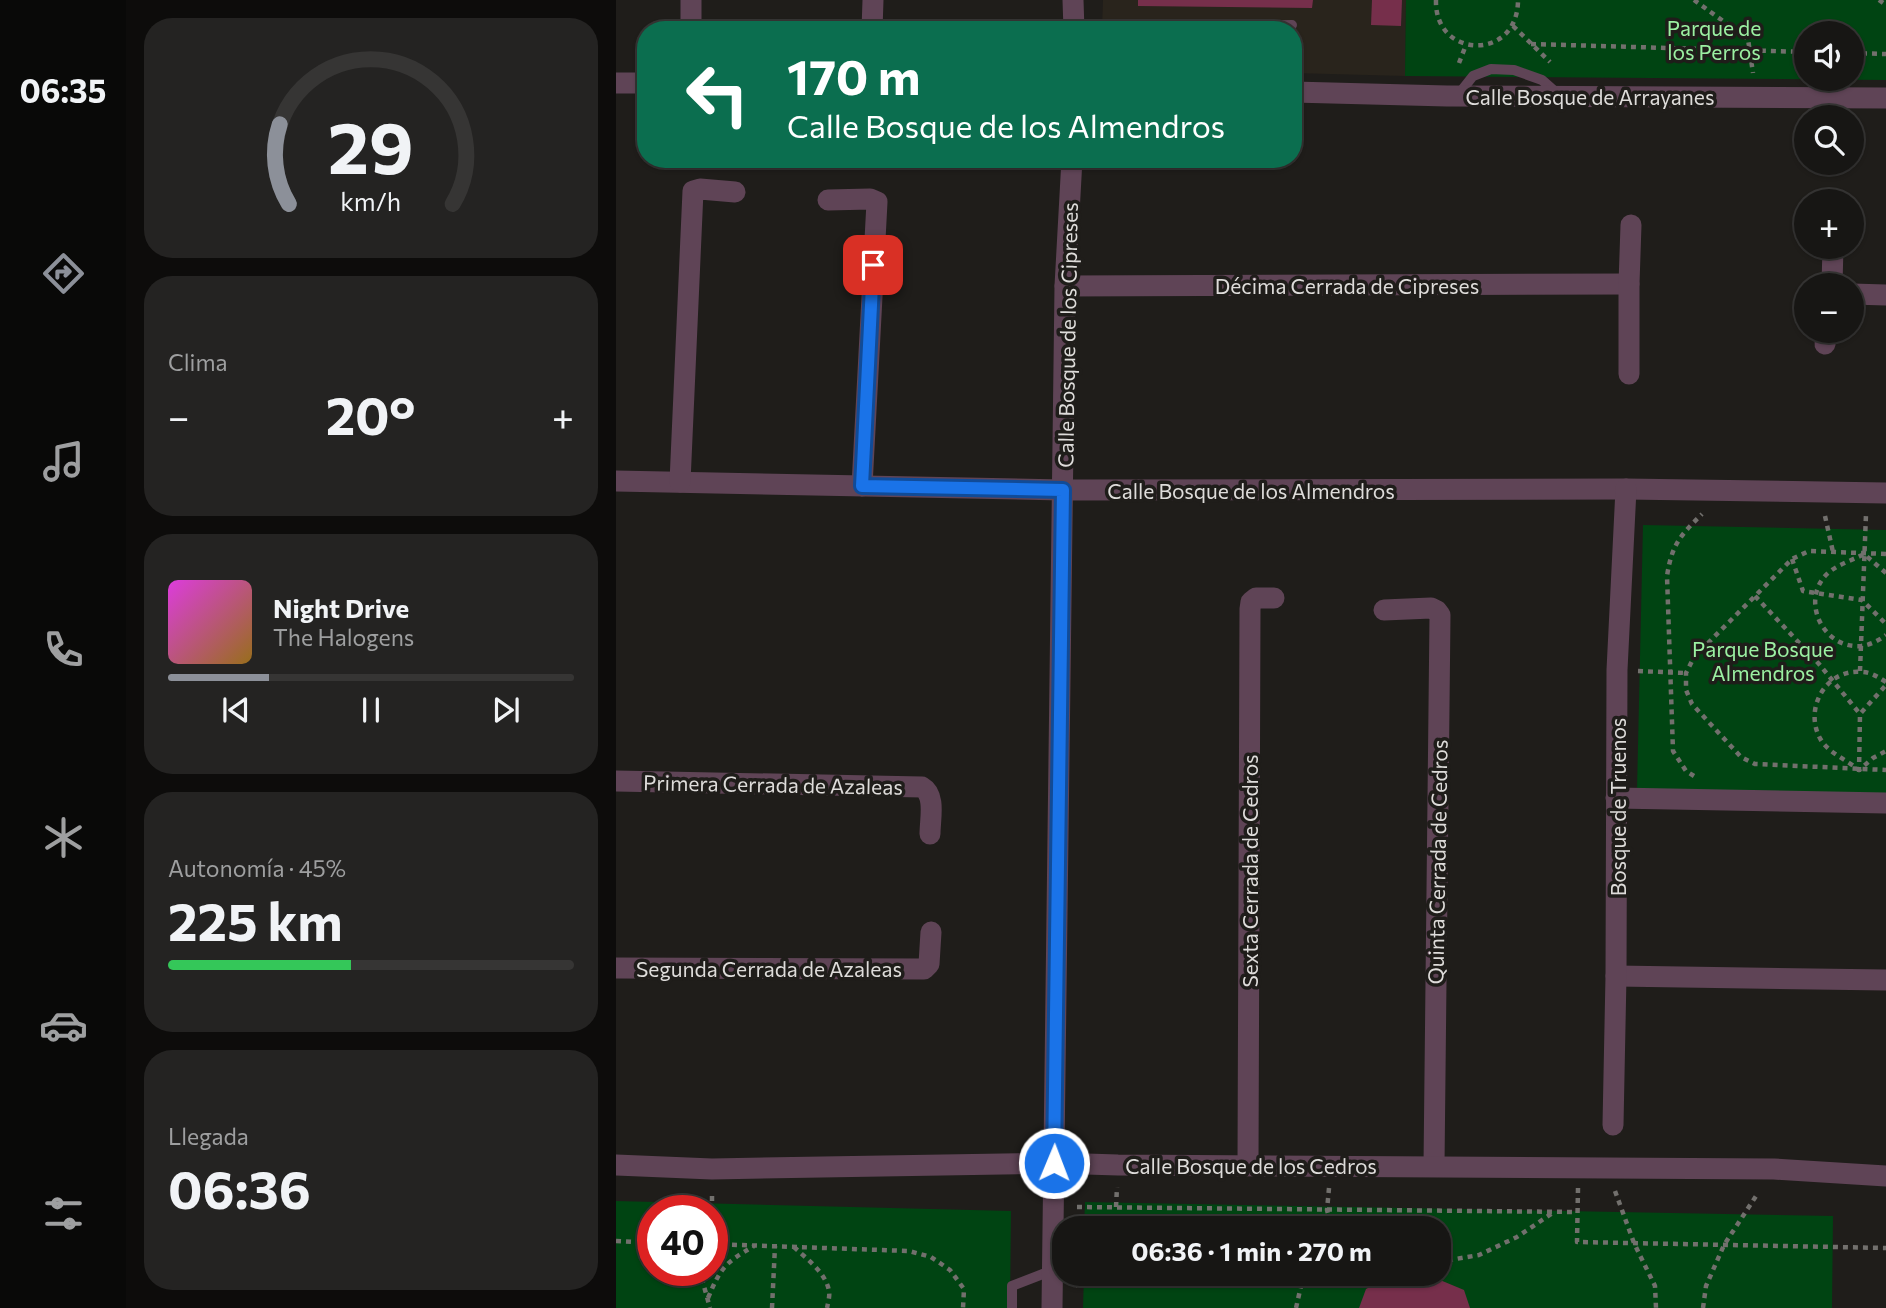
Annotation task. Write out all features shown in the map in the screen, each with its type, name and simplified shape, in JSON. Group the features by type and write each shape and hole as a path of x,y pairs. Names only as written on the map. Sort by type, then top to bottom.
{"street":[{"path":"691,0 691,21"},
{"path":"872,21 873,0"},
{"path":"1073,0 1074,21"},
{"path":"616,83 637,83"},
{"name":"Calle Bosque de Arrayanes","path":"1302,92 1886,98"},
{"name":"Calle Bosque de los Cipreses","path":"1054,1216 1065,286 1072,168"},
{"path":"680,482 693,191 701,189 735,192"},
{"path":"828,200 870,199 877,202 862,486"},
{"path":"1629,374 1631,225"},
{"name":"Décima Cerrada de Cipreses","path":"1065,286 1629,284"},
{"path":"1864,294 1886,295"},
{"name":"Calle Bosque de los Almendros","path":"616,481 1063,490 1626,489 1877,493"},
{"name":"Bosque de Truenos","path":"1613,1125 1618,670 1626,489"},
{"name":"Sexta Cerrada de Cedros","path":"1248,1165 1250,609 1251,602 1256,598 1274,598"},
{"name":"Quinta Cerrada de Cedros","path":"1384,610 1432,608 1440,615 1434,1167"},
{"name":"Primera Cerrada de Azaleas","path":"616,781 922,787 928,790 930,797 930,834"},
{"path":"1616,798 1886,803"},
{"name":"Segunda Cerrada de Azaleas","path":"616,968 924,969 929,964 931,932"},
{"path":"1616,976 1886,980"},
{"name":"Calle Bosque de los Cedros","path":"616,1165 712,1169 1054,1163 1579,1167 1774,1169 1886,1176"},
{"name":"Calle Bosque de los Cipreses","path":"1052,1308 1053,1286"}],"lane":[{"path":"1012,1308 1012,1286 1052,1270"}],"path":[{"path":"1436,0 1437,16 1443,29 1453,39 1466,45 1479,46 1492,44 1504,37 1518,14 1518,0"},
{"path":"1694,0 1748,39 1757,97"},
{"path":"1879,0 1886,5"},
{"path":"1531,44 1794,51"},
{"path":"1864,53 1886,54"},
{"path":"1697,778 1686,771 1673,751 1667,576 1670,554 1682,534 1724,490"},
{"path":"1819,491 1833,552"},
{"path":"1860,671 1864,554 1877,493"},
{"path":"1886,554 1809,551 1792,559 1694,657 1686,673 1686,690 1692,704 1741,757 1755,764 1886,770"},
{"path":"1864,554 1886,573"},
{"path":"1864,554 1836,567 1825,576 1817,588 1817,617 1823,629 1834,639 1847,645 1875,643 1886,635"},
{"path":"1792,559 1802,591 1862,600 1886,624"},
{"path":"1755,596 1860,714"},
{"path":"1618,670 1686,673"},
{"path":"1854,803 1859,769 1860,714 1886,683 1874,674 1860,671 1847,673 1823,688 1816,701 1814,715 1816,729 1822,741 1859,769"},
{"path":"1859,769 1886,751"},
{"path":"1329,1216 1330,1166"},
{"path":"1579,1167 1577,1242 1886,1248"},
{"path":"1607,1168 1634,1243 1655,1286 1656,1308"},
{"path":"1703,1308 1706,1286 1724,1245 1774,1169"},
{"path":"1054,1207 1577,1212"},
{"path":"1451,1260 1479,1255 1517,1237 1555,1212"},
{"path":"616,1241 637,1242"},
{"path":"728,1245 909,1251 931,1257 950,1270 964,1289 963,1308"},
{"path":"708,1298 717,1276 730,1260 754,1246"},
{"path":"772,1308 775,1247"},
{"path":"794,1247 821,1275 829,1291 827,1308"},
{"path":"704,1286 710,1308"},
{"path":"1296,1308 1301,1286"}],"shaded area":[{"path":"1103,0 1406,0 1405,76 1302,73 1302,21 1102,21"}],"green space":[{"name":"Parque de los Perros","path":"1406,0 1886,0 1886,80 1864,80 1864,21 1794,21 1794,79 1405,76"},
{"name":"Parque Bosque Almendros","path":"1643,525 1886,530 1886,796 1637,790"},
{"path":"616,1201 637,1202 637,1286 728,1286 728,1204 1011,1211 1010,1308 616,1308"},
{"path":"1085,1202 1833,1216 1832,1308 1083,1308 1084,1286 1451,1286 1451,1216 1084,1216"}],"building":[{"path":"1138,0 1313,0 1312,8 1138,6"},
{"path":"1372,0 1402,0 1401,26 1371,25"},
{"path":"1451,1285 1464,1290 1470,1308 1359,1308 1366,1289 1372,1286"}],"route":[{"path":"873,265 862,486 1063,490 1054,1163"}]}
